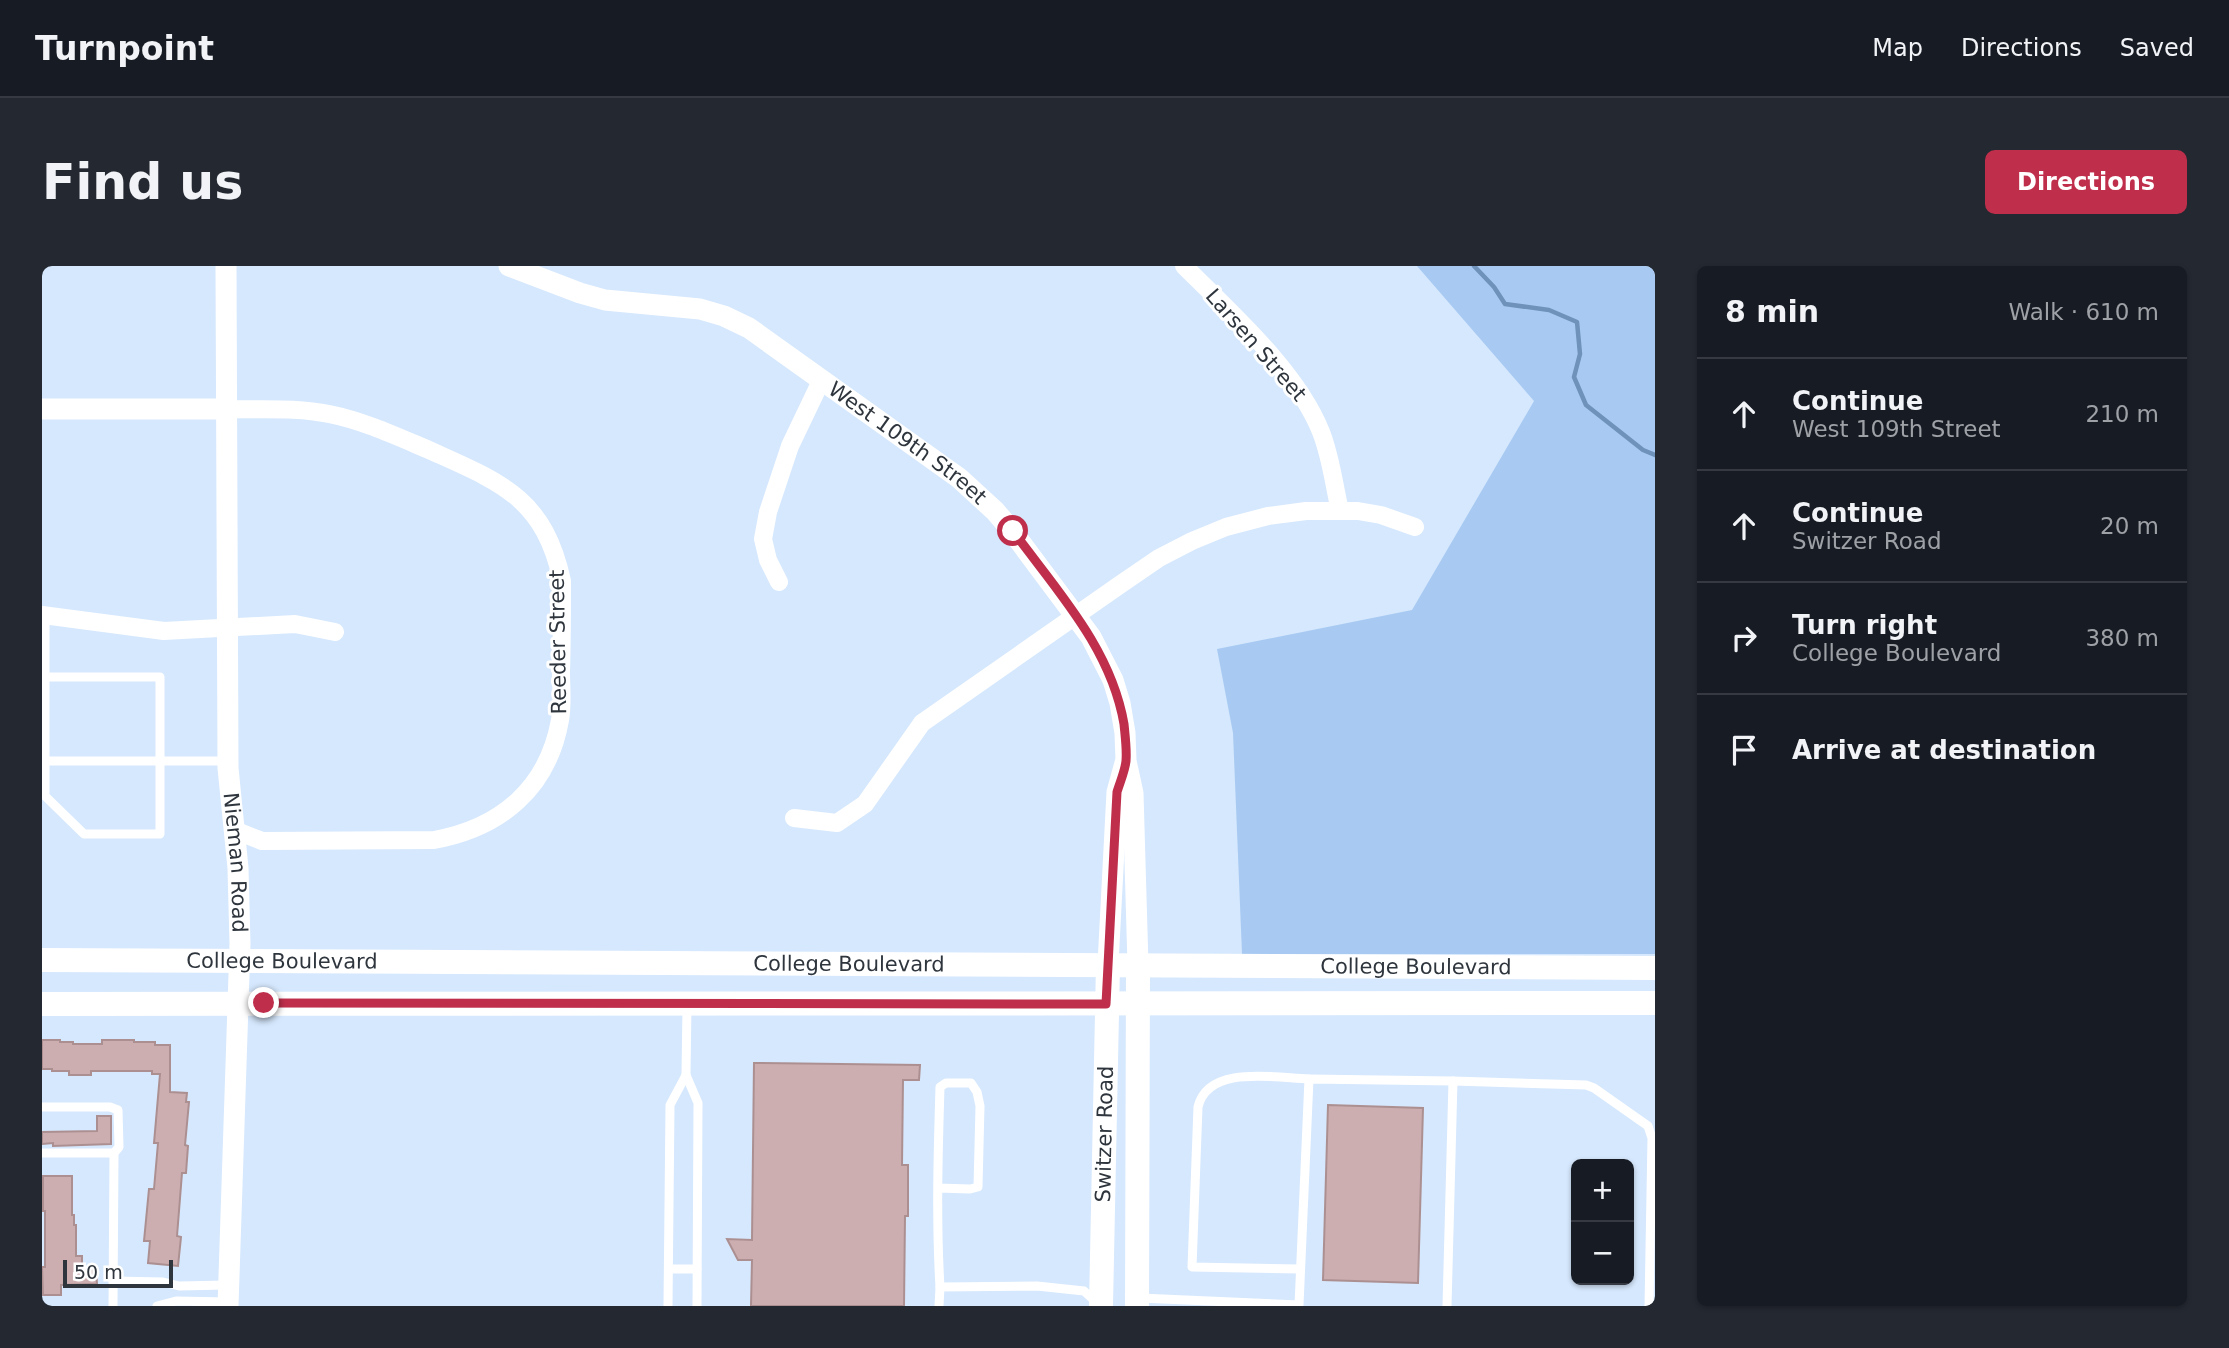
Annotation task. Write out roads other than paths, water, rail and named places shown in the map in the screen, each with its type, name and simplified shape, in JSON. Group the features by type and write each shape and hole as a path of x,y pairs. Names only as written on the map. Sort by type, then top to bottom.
{"main road":[{"name":"College Boulevard","path":"42,960 1655,968"},
{"name":"Switzer Road","path":"1101,1306 1108,964"},
{"name":"Switzer Road","path":"1138,965 1138,1302"},
{"name":"College Boulevard","path":"42,1004 1655,1003"}],"street":[{"name":"Nieman Road","path":"226,266 228,761 238,868 240,960 229,1298"},
{"name":"West 109th Street","path":"509,266 605,300 700,309 724,316 749,328 959,478 1013,531 1100,651 1120,703 1126,761 1133,793 1138,965"},
{"name":"Larsen Street","path":"1184,266 1291,379 1310,407 1326,449 1340,511"},
{"name":"West 109th Street","path":"779,582 768,560 763,539 768,512 790,446 822,379"},
{"path":"42,409 227,409"},
{"name":"Reeder Street","path":"227,409 327,413 364,423 497,481 527,506 541,525 557,559 562,581 560,719 548,761 534,784 515,805 483,826 458,836 435,840 262,841 234,830"},
{"path":"794,818 837,823 865,804 922,723 1160,558 1192,541 1226,527 1268,516 1306,511 1358,511 1381,515 1415,527"},
{"path":"43,615 164,631 295,624 335,632"},
{"name":"West 109th Street","path":"1108,964 1117,792 1126,761"},
{"path":"1113,869 1136,870"}],"lane":[{"path":"43,615 45,796 84,834 160,834 160,677 45,677"},
{"path":"45,761 228,761"},
{"path":"688,1003 686,1075 698,1103 697,1306"},
{"path":"668,1306 670,1105 686,1075"},
{"path":"1300,1269 1192,1267 1198,1108 1210,1087 1226,1078 1587,1085 1648,1126 1652,1138 1648,1306"},
{"path":"1138,1302 1299,1305 1308,1079"},
{"path":"1447,1306 1453,1081"},
{"path":"937,1188 978,1187 980,1106 977,1092 971,1083 946,1083 940,1087 937,1188 939,1306"},
{"path":"42,1107 110,1107 118,1110 119,1147 114,1153 113,1306"},
{"path":"42,1153 114,1153"},
{"path":"669,1269 697,1269"},
{"path":"113,1282 163,1282 229,1298"},
{"path":"940,1287 1037,1286 1084,1291 1101,1306"},
{"path":"157,1306 176,1301 229,1298"}],"waterway":[{"path":"1474,266 1494,287 1505,304 1549,310 1577,322 1580,354 1574,377 1586,405 1643,450 1655,455"}]}
